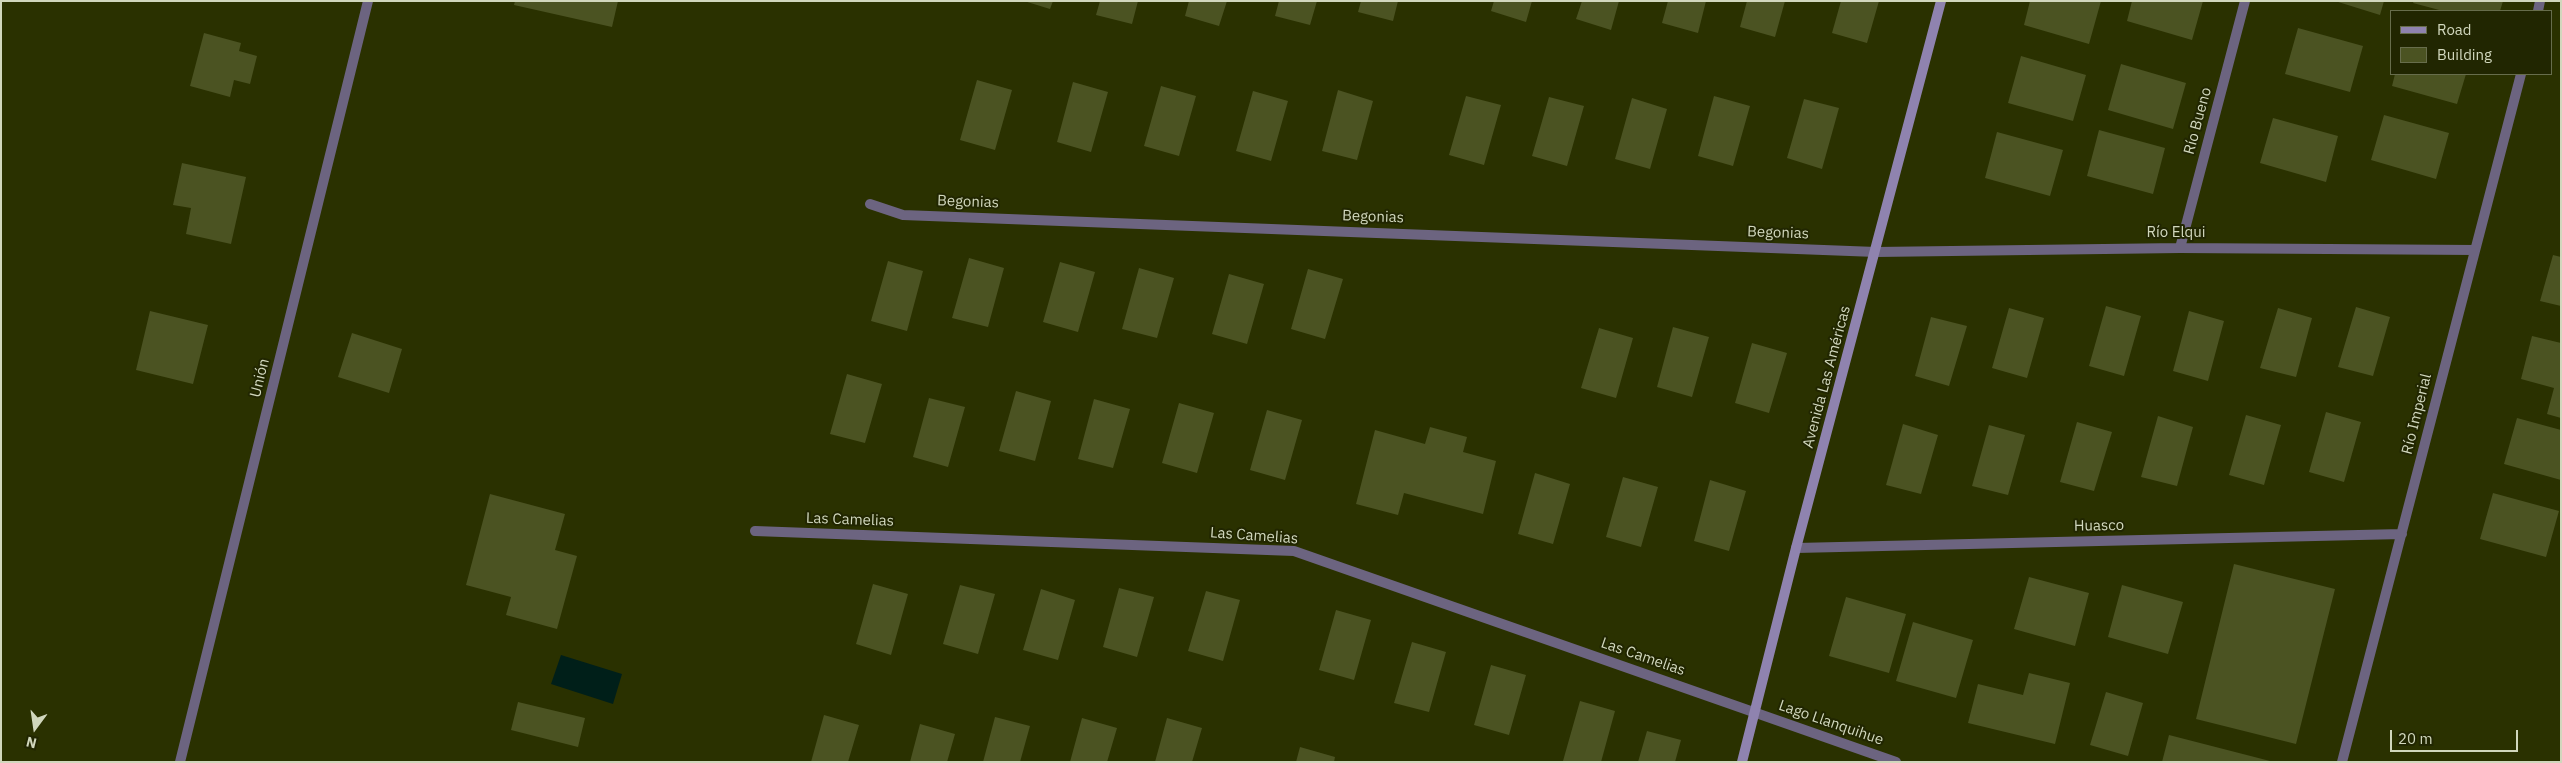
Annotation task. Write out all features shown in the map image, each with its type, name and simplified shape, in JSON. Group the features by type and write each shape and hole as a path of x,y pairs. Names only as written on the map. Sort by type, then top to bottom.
{"street":[{"name":"Unión","path":"180,762 368,1"},
{"name":"Avenida Las Américas","path":"1742,762 1796,548 1941,1"},
{"name":"Río Bueno","path":"2180,248 2245,1"},
{"name":"Río Imperial","path":"2342,762 2522,75"},
{"name":"Begonias","path":"870,204 904,215 1876,252"},
{"name":"Río Elqui","path":"1876,252 2180,248 2475,250"},
{"name":"Las Camelias","path":"755,531 1294,551 1756,712"},
{"name":"Huasco","path":"1796,548 2402,534"},
{"name":"Lago Llanquihue","path":"1756,712 1896,762"}],"water":[{"path":"561,655 622,674 613,704 551,684"}],"building":[{"path":"515,1 618,1 612,27 514,5"},
{"path":"1024,1 1053,1 1050,9"},
{"path":"1100,1 1138,1 1132,24 1096,15"},
{"path":"1189,1 1227,1 1219,26 1185,16"},
{"path":"1279,1 1317,1 1310,25 1275,16"},
{"path":"1361,1 1398,1 1393,21 1358,12"},
{"path":"1494,1 1532,1 1526,22 1491,11"},
{"path":"1582,1 1619,1 1611,30 1576,19"},
{"path":"1668,1 1706,1 1698,33 1662,23"},
{"path":"1747,1 1785,1 1775,37 1740,27"},
{"path":"1841,1 1879,1 1867,43 1832,33"},
{"path":"2030,1 2101,1 2089,44 2024,25"},
{"path":"2132,1 2203,1 2192,40 2127,21"},
{"path":"2335,1 2384,1 2380,15"},
{"path":"2414,1 2503,1 2500,10 2439,10 2413,3"},
{"path":"2298,28 2363,46 2350,92 2285,74"},
{"path":"204,33 241,43 239,51 257,56 250,84 234,80 230,97 190,86"},
{"path":"2021,56 2086,75 2073,121 2008,103"},
{"path":"2121,64 2186,83 2173,129 2108,110"},
{"path":"2395,75 2466,75 2457,104 2392,86"},
{"path":"977,80 1012,90 995,150 960,140"},
{"path":"1073,82 1108,92 1091,152 1057,142"},
{"path":"1161,86 1196,96 1179,156 1144,146"},
{"path":"1338,90 1373,101 1357,160 1322,151"},
{"path":"1253,91 1288,101 1271,161 1236,151"},
{"path":"1466,96 1501,105 1484,165 1449,155"},
{"path":"1714,96 1750,106 1733,166 1698,156"},
{"path":"1549,97 1584,106 1567,166 1532,156"},
{"path":"1632,98 1667,109 1650,169 1615,159"},
{"path":"1804,99 1839,108 1822,169 1787,158"},
{"path":"2384,115 2449,133 2436,179 2371,160"},
{"path":"2273,118 2338,136 2326,182 2260,163"},
{"path":"2099,130 2165,148 2153,194 2087,176"},
{"path":"1997,132 2063,150 2050,196 1985,178"},
{"path":"182,163 246,177 231,244 186,234 191,208 173,205"},
{"path":"2553,255 2561,257 2561,306 2540,301"},
{"path":"969,258 1004,268 988,327 952,318"},
{"path":"888,261 923,271 907,331 871,321"},
{"path":"1060,262 1095,272 1078,332 1043,322"},
{"path":"1139,268 1174,278 1157,338 1122,329"},
{"path":"1308,269 1343,279 1325,339 1291,329"},
{"path":"1229,274 1264,284 1247,344 1212,334"},
{"path":"2106,306 2141,316 2124,376 2089,366"},
{"path":"2356,307 2390,317 2373,376 2338,367"},
{"path":"2009,308 2044,318 2027,378 1992,368"},
{"path":"2278,308 2312,318 2296,377 2260,368"},
{"path":"150,311 208,325 193,384 136,370"},
{"path":"2189,311 2224,321 2208,381 2173,371"},
{"path":"1931,317 1967,326 1949,386 1915,376"},
{"path":"1673,327 1709,337 1692,397 1657,387"},
{"path":"1599,328 1633,338 1616,398 1581,388"},
{"path":"352,333 402,349 389,393 338,377"},
{"path":"2532,336 2561,343 2561,418 2547,414 2554,388 2521,379"},
{"path":"1752,343 1787,353 1769,413 1735,403"},
{"path":"847,374 882,384 865,443 830,434"},
{"path":"1016,391 1051,401 1035,461 999,451"},
{"path":"929,398 965,407 948,467 913,457"},
{"path":"1094,399 1130,409 1113,468 1078,459"},
{"path":"1179,403 1214,413 1197,473 1162,463"},
{"path":"1267,410 1302,420 1285,480 1250,470"},
{"path":"2326,412 2361,422 2344,482 2309,472"},
{"path":"2246,415 2281,425 2264,485 2229,475"},
{"path":"2158,416 2193,427 2177,486 2141,477"},
{"path":"2517,418 2561,430 2561,480 2504,464"},
{"path":"2077,422 2112,432 2094,491 2060,482"},
{"path":"1903,424 1938,435 1921,494 1886,485"},
{"path":"1989,425 2025,435 2008,495 1972,486"},
{"path":"1430,427 1467,437 1463,452 1496,461 1483,514 1404,493 1398,515 1356,504 1375,430 1425,444"},
{"path":"1535,473 1570,484 1553,544 1518,534"},
{"path":"1623,477 1658,487 1641,547 1606,537"},
{"path":"1710,480 1746,491 1729,551 1694,541"},
{"path":"2493,493 2559,511 2546,557 2480,539"},
{"path":"490,494 565,514 555,550 577,556 557,629 506,615 511,597 466,585"},
{"path":"2234,564 2335,589 2296,744 2196,719"},
{"path":"2029,577 2089,593 2075,646 2014,629"},
{"path":"873,584 908,594 891,655 856,644"},
{"path":"960,585 995,594 978,654 943,644"},
{"path":"2122,585 2183,602 2168,654 2108,637"},
{"path":"1119,588 1154,597 1137,657 1103,647"},
{"path":"1041,589 1075,600 1058,660 1023,650"},
{"path":"1206,591 1240,600 1223,661 1188,651"},
{"path":"1846,597 1906,614 1889,673 1829,656"},
{"path":"1336,610 1371,620 1354,680 1319,670"},
{"path":"1913,622 1973,640 1956,698 1896,681"},
{"path":"1412,642 1446,652 1429,712 1394,703"},
{"path":"1491,665 1526,675 1509,735 1474,725"},
{"path":"2029,673 2070,683 2055,744 1968,723 1978,684 2023,695"},
{"path":"2106,692 2143,703 2128,756 2090,745"},
{"path":"1580,701 1615,711 1601,762 1563,761"},
{"path":"518,702 585,718 578,747 511,730"},
{"path":"824,715 859,725 848,762 811,762"},
{"path":"995,717 1030,726 1020,762 983,762"},
{"path":"1082,718 1117,728 1107,762 1070,762"},
{"path":"1167,718 1202,728 1192,762 1155,762"},
{"path":"920,724 955,734 947,762 910,762"},
{"path":"1647,731 1681,740 1675,762 1638,762"},
{"path":"2169,735 2270,761 2270,762 2162,762"},
{"path":"1300,747 1335,757 1334,762 1296,762"}]}
